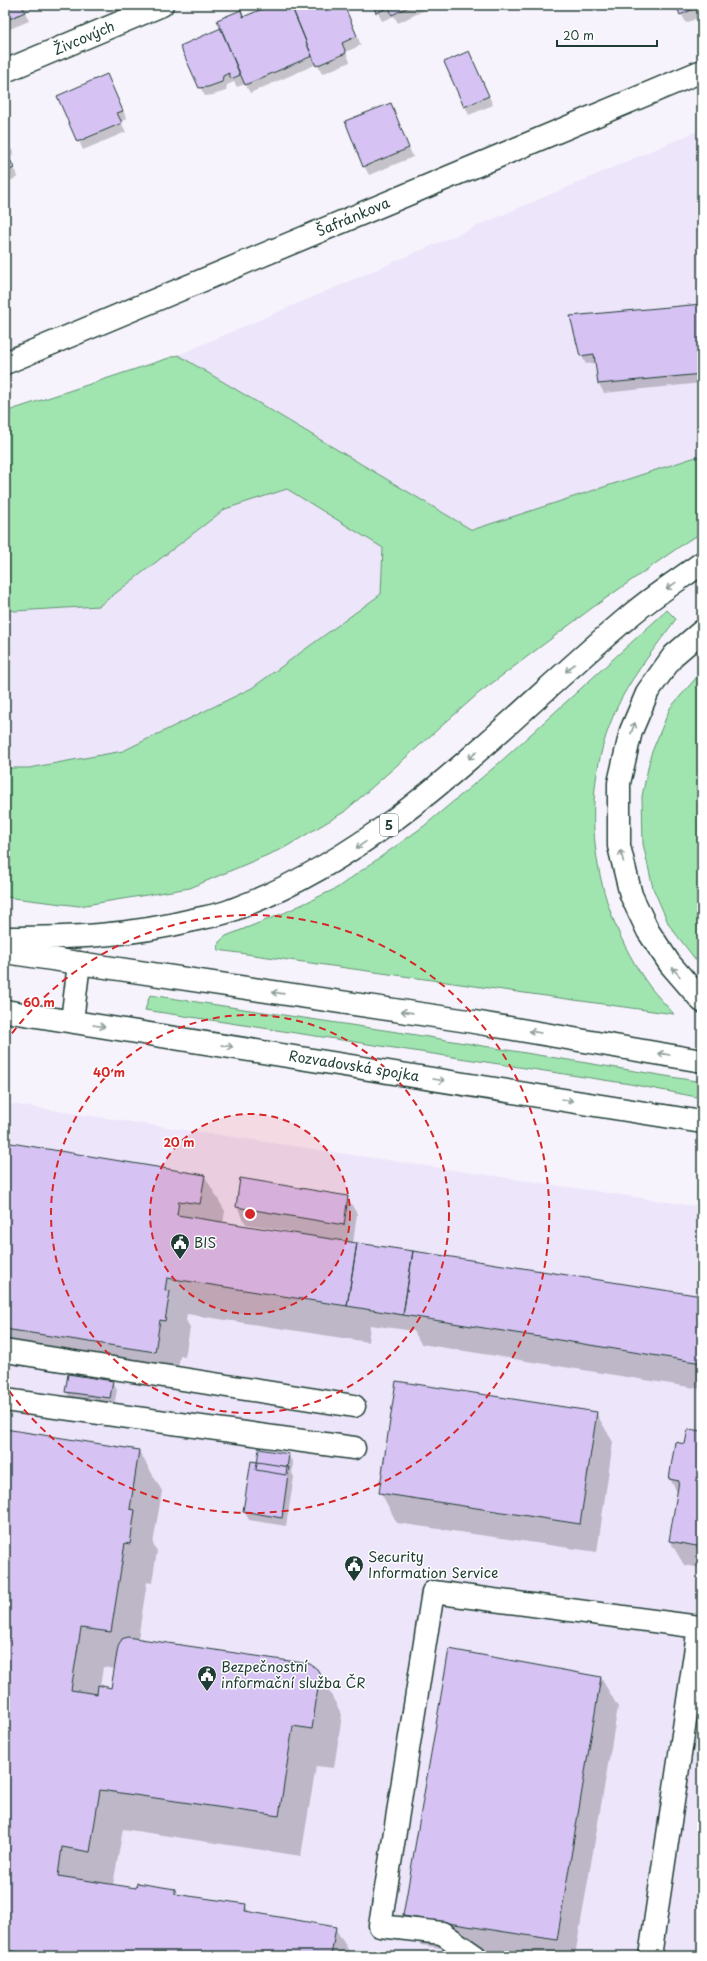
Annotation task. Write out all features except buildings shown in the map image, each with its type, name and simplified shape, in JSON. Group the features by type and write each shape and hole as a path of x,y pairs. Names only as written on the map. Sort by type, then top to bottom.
{"main road":[{"name":"Živcových","path":"5,71 162,5"},
{"name":"Šafránkova","path":"5,362 702,71"},
{"name":"5","path":"5,938 108,936 167,926 231,911 297,881 359,846 416,805 628,617 702,562"},
{"path":"702,631 674,655 648,691 631,731 620,783 619,846 631,895 648,931 670,964 702,1001"},
{"path":"5,952 468,1021 702,1061"},
{"path":"72,1022 79,963"},
{"name":"Rozvadovská spojka","path":"5,1011 702,1122"},
{"path":"5,1352 354,1406"},
{"path":"5,1400 354,1448"},
{"path":"475,1956 442,1933 380,1926 433,1592 698,1627 650,1956"}],"shaded area":[{"path":"702,129 702,455 472,530 178,355"},
{"path":"287,489 383,548 381,594 252,688 123,751 29,768 5,768 5,608 15,611 99,606 225,509"},
{"name":"Security Information Service","path":"5,1103 702,1207 702,1956 5,1956"}],"green space":[{"path":"178,355 472,530 702,455 702,533 689,540 592,608 479,693 344,812 284,848 190,888 79,906 5,897 5,768 29,768 123,751 252,688 381,594 383,548 287,489 225,509 99,606 15,611 5,608 5,412"},
{"path":"667,610 676,619 633,678 621,699 606,735 597,772 594,809 595,847 602,884 614,920 630,955 650,987 674,1014 218,950 219,942 226,936 284,913 337,888 424,826 498,764"},
{"path":"702,671 702,968 669,925 653,888 643,844 642,796 651,754 670,708"},
{"path":"150,995 404,1033 702,1082 702,1098 630,1084 145,1010"},
{"path":"5,1950 44,1956 5,1956"}],"place":[{"name":"BIS","path":"180,1260"},
{"name":"Security Information Service","path":"354,1582"},
{"name":"Bezpečnostní informační služba ČR","path":"207,1692"}]}
